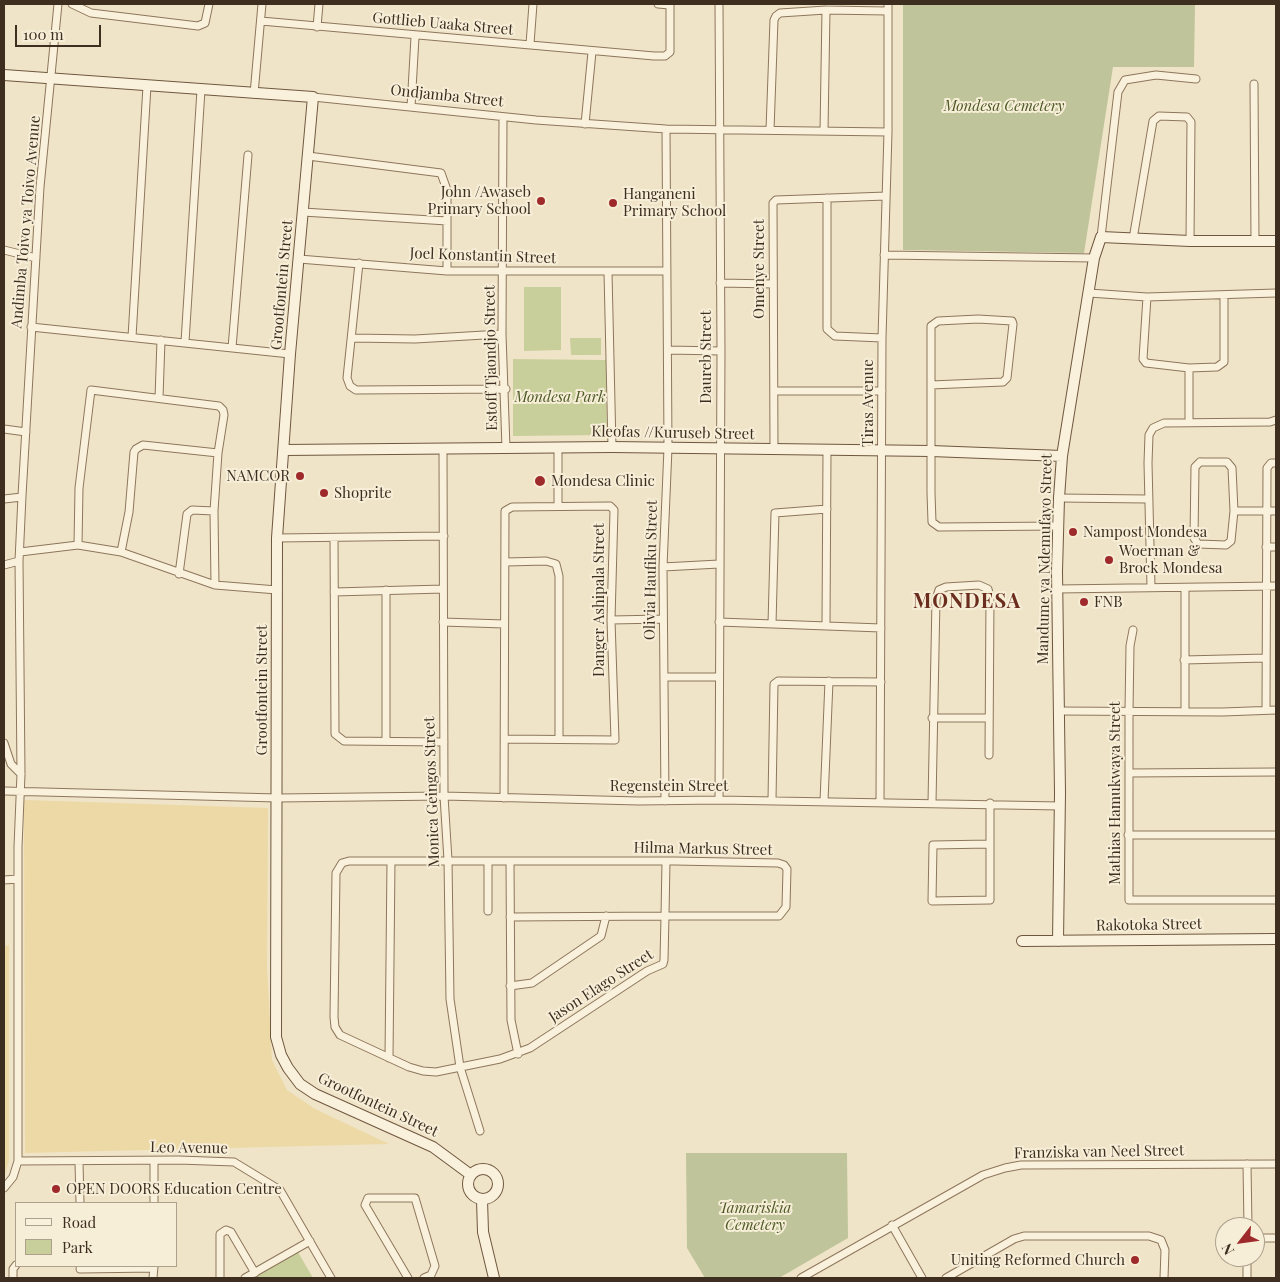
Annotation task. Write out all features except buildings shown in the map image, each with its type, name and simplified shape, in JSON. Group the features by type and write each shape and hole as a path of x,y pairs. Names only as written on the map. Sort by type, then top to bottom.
{"street":[{"name":"Andimba Toivo ya Toivo Avenue","path":"4,1188 13,1177 18,1161 18,879 21,774 19,561 40,187 58,4"},
{"path":"72,4 91,13 198,26 205,24 209,4"},
{"path":"254,94 262,4"},
{"path":"317,27 319,4"},
{"path":"530,44 533,4"},
{"path":"658,4 670,4"},
{"name":"Gottlieb Uaaka Street","path":"261,21 415,36 530,44 592,52 665,56 670,52 672,44 670,4"},
{"name":"Daureb Street","path":"719,4 721,351 719,450 719,800"},
{"path":"770,130 774,20 780,13 887,7"},
{"name":"Tiras Avenue","path":"880,802 882,338 888,132 887,7"},
{"path":"824,131 826,10"},
{"path":"411,107 415,36"},
{"path":"585,124 592,52"},
{"name":"Ondjamba Street","path":"4,75 313,97 585,124 666,129 888,132"},
{"path":"1196,79 1156,75 1125,80 1118,92 1101,237 1190,241 1276,241"},
{"path":"1254,84 1255,242"},
{"path":"132,337 147,86"},
{"path":"185,342 201,90"},
{"name":"Grootfontein Street","path":"313,97 290,354 277,538 278,798 276,1037 281,1055 300,1084 315,1094 433,1147 471,1175"},
{"path":"1133,239 1153,121 1159,116 1187,117 1191,122 1190,241"},
{"name":"Estoff Tjaondjo Street","path":"503,117 502,334 506,389 506,448"},
{"name":"Olivia Haufiku Street","path":"665,801 663,567 668,448 666,129"},
{"path":"232,348 248,155"},
{"path":"308,156 441,173 447,190 447,271"},
{"name":"Omenye Street","path":"774,450 773,203 776,200 886,196"},
{"path":"827,198 827,329 835,336 882,338"},
{"path":"303,212 447,221"},
{"name":"Mandume ya Ndemufayo Street","path":"1058,941 1060,806 1057,589 1059,498 1062,456 1094,258 1101,237"},
{"path":"4,250 36,258"},
{"path":"884,255 1094,258"},
{"name":"Joel Konstantin Street","path":"299,259 447,271 667,271"},
{"path":"359,263 347,378 350,386 356,390 506,389"},
{"path":"608,272 612,447"},
{"path":"720,283 773,284"},
{"path":"1089,293 1147,297 1276,293"},
{"path":"1147,297 1143,359 1149,364 1189,368 1217,367 1224,362 1224,295"},
{"path":"931,385 1004,382 1007,378 1012,321 978,319 934,322 931,326 930,493 932,522 935,526 1059,526"},
{"path":"31,327 290,354"},
{"path":"352,338 415,338 502,334"},
{"path":"159,398 162,340"},
{"path":"668,350 721,351"},
{"path":"1189,368 1189,422"},
{"path":"78,545 79,488 90,391 95,389 221,408 224,415 218,453 214,511 215,585"},
{"path":"774,391 882,391"},
{"path":"1151,587 1147,499 1149,435 1154,428 1164,423 1270,422 1276,420"},
{"path":"4,429 26,432"},
{"path":"121,552 129,512 136,449 143,445 218,453"},
{"name":"Kleofas //Kuruseb Street","path":"284,450 612,447 719,450 931,451 1062,456"},
{"name":"Monica Geingos Street","path":"443,448 444,796 448,860 450,999 460,1067 480,1131"},
{"path":"558,448 558,506"},
{"path":"826,626 827,451"},
{"path":"1200,462 1227,462 1230,464 1234,511 1229,543 1226,545 1198,544 1196,542 1194,530 1195,467 1200,462"},
{"path":"1266,710 1268,468 1271,463 1276,463"},
{"path":"4,499 22,498"},
{"path":"1059,498 1147,499"},
{"name":"Danger Ashipala Street","path":"504,798 506,739 505,511 512,507 610,506 614,510 611,620 614,740 506,739"},
{"path":"772,624 775,514 827,509"},
{"path":"179,574 186,514 192,510 214,511"},
{"path":"1234,511 1276,511"},
{"path":"277,538 444,536"},
{"path":"334,538 335,734 344,741 444,742"},
{"path":"20,552 78,545 121,552 179,574 215,585 277,590"},
{"path":"1266,547 1276,547"},
{"path":"4,565 19,561"},
{"path":"506,562 546,561 556,564 559,576 559,740"},
{"path":"663,567 720,564"},
{"path":"932,803 932,718 936,598 939,590 946,587 979,585 988,589 990,597 990,755"},
{"path":"1057,589 1151,587 1185,589 1276,586"},
{"path":"334,592 443,589"},
{"path":"1185,589 1185,711"},
{"path":"386,590 386,741"},
{"path":"611,620 663,619"},
{"path":"443,622 504,624"},
{"path":"719,622 881,628"},
{"name":"Mathias Hamukwaya Street","path":"1133,630 1130,646 1129,711 1129,900 1276,900"},
{"path":"1184,660 1266,658"},
{"path":"664,677 719,678"},
{"path":"772,800 774,684 778,681 881,682"},
{"path":"824,801 829,681"},
{"path":"1058,711 1224,712 1276,710"},
{"path":"932,718 989,718"},
{"path":"4,743 11,764 21,774"},
{"path":"1129,773 1276,772"},
{"name":"Regenstein Street","path":"4,791 278,798 444,796 665,801 772,800 990,803 1060,806"},
{"path":"989,844 933,845 932,901 990,900 990,803"},
{"path":"1128,835 1276,835"},
{"name":"Hilma Markus Street","path":"389,1058 340,1035 335,1027 338,868 349,861 778,863 784,865 787,869 786,908 779,916 510,917"},
{"path":"389,1058 391,861"},
{"path":"488,861 488,911"},
{"path":"510,861 510,986 512,1026 518,1054"},
{"name":"Jason Elago Street","path":"389,1058 423,1071 436,1072 518,1054 647,971 663,964 666,861"},
{"path":"4,880 18,879"},
{"path":"510,986 532,983 601,936 606,916"},
{"name":"Rakotoka Street","path":"1022,941 1276,940"},
{"name":"Leo Avenue","path":"18,1161 179,1160 234,1162 280,1190 331,1278"},
{"path":"154,1161 154,1202"},
{"path":"79,1162 80,1202"},
{"path":"1247,1164 1248,1217"},
{"name":"Franziska van Neel Street","path":"801,1278 892,1225 983,1176 1021,1165 1276,1164"},
{"path":"486,1169 495,1174 499,1186 494,1196 482,1200 476,1198 469,1190 471,1175 476,1171 486,1169"},
{"path":"408,1278 365,1205 368,1198 415,1198 434,1266 431,1275 424,1278"},
{"path":"482,1200 482,1232 494,1278"},
{"path":"892,1225 922,1278"},
{"path":"220,1278 220,1234 226,1230 231,1232 255,1273"},
{"path":"946,1278 958,1275 1014,1239 1024,1236 1149,1236 1161,1240 1165,1250 1164,1278"},
{"path":"245,1278 310,1241"},
{"path":"80,1278 80,1268 154,1267 154,1278"}],"green space":[{"name":"Mondesa Cemetery","path":"903,4 1195,4 1194,67 1113,67 1084,253 903,250"},
{"path":"524,287 561,287 561,350 524,351"},
{"path":"570,338 601,338 601,355 571,355"},
{"name":"Mondesa Park","path":"513,359 606,360 607,435 513,436"},
{"name":"Tamariskia Cemetery","path":"686,1153 847,1153 848,1238 779,1278 705,1278 687,1248"},
{"path":"298,1252 313,1278 253,1278"}],"sand":[{"path":"24,800 268,808 267,966 272,1060 287,1090 315,1109 389,1144 25,1153"},
{"path":"9,945 9,1160 4,1178 4,946"}],"place":[{"name":"John /Awaseb Primary School","path":"541,201"},
{"name":"Hanganeni Primary School","path":"613,203"},
{"name":"NAMCOR","path":"300,476"},
{"name":"Mondesa Clinic","path":"540,481"},
{"name":"Shoprite","path":"324,493"},
{"name":"Nampost Mondesa","path":"1073,532"},
{"name":"Woerman & Brock Mondesa","path":"1109,560"},
{"name":"FNB","path":"1084,602"},
{"name":"OPEN DOORS Education Centre","path":"56,1189"},
{"name":"Uniting Reformed Church","path":"1135,1260"}],"district":[{"name":"MONDESA","path":"967,602"}]}
